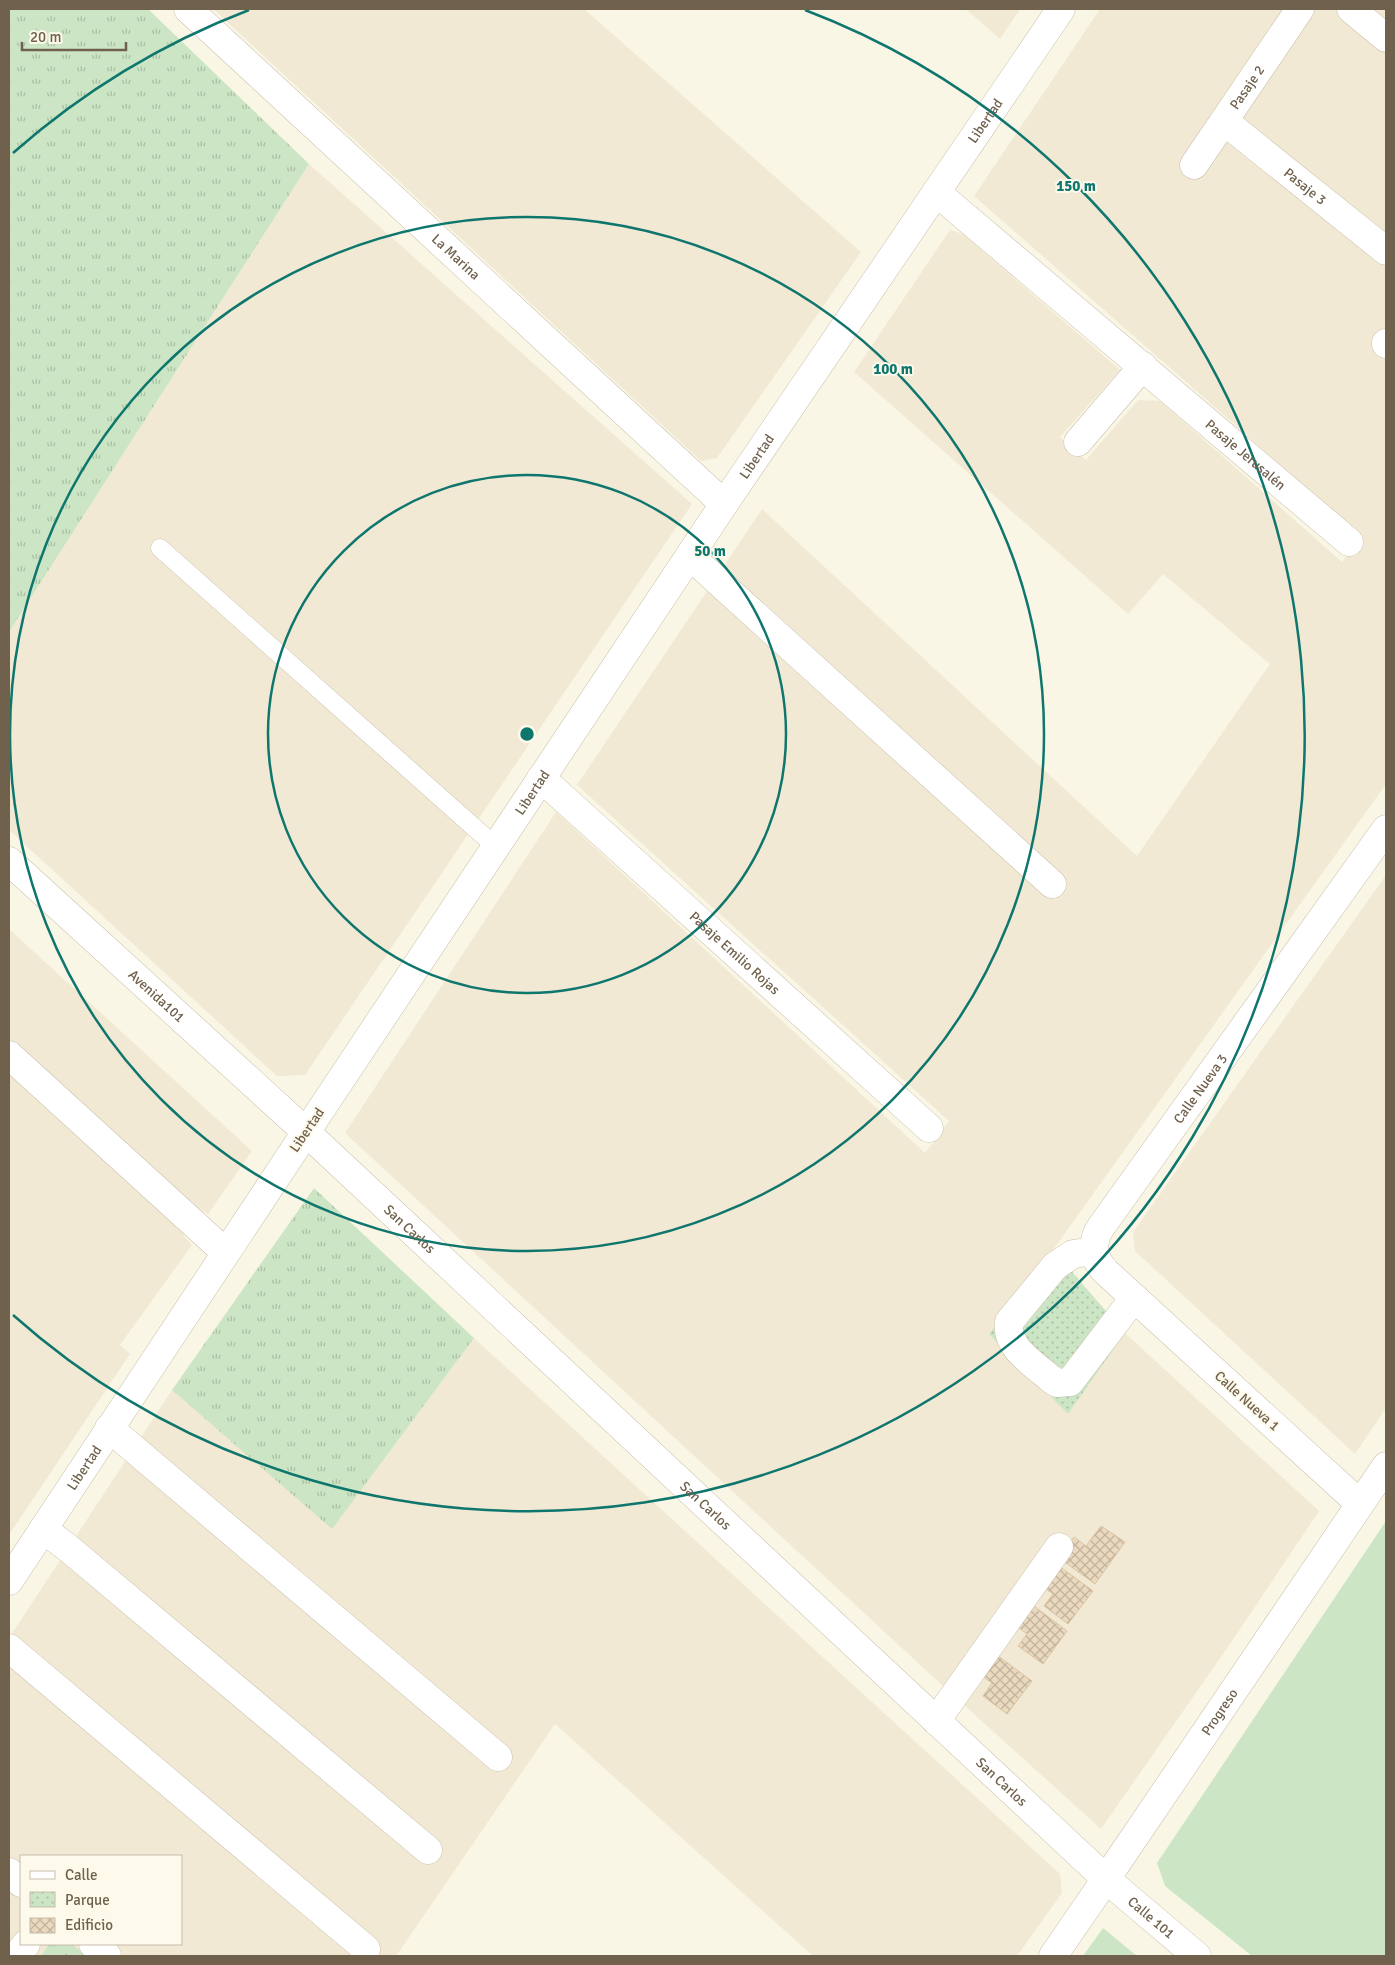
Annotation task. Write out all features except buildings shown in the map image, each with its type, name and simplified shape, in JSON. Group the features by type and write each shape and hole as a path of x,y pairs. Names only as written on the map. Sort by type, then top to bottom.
{"street":[{"name":"La Marina","path":"188,9 724,504"},
{"name":"Libertad","path":"9,1581 495,846 724,504 1061,9"},
{"name":"Pasaje 2","path":"1194,165 1300,9"},
{"path":"1351,9 1386,38"},
{"name":"Pasaje 3","path":"1224,121 1386,251"},
{"name":"Pasaje Jerusalén","path":"936,192 1349,542"},
{"path":"1078,442 1143,366"},
{"path":"690,556 1052,884"},
{"name":"Pasaje Emilio Rojas","path":"541,778 929,1128"},
{"name":"Calle Nueva 3","path":"1094,1251 1096,1234 1386,829"},
{"name":"Avenida101","path":"9,861 306,1132"},
{"path":"9,1056 225,1252"},
{"name":"San Carlos","path":"306,1132 1106,1879"},
{"path":"1094,1251 1073,1254 1054,1266 1013,1316 1008,1330 1013,1344 1051,1380 1064,1384 1070,1382 1134,1298"},
{"name":"Calle Nueva 1","path":"1094,1251 1100,1266 1360,1504"},
{"path":"109,1428 498,1758"},
{"name":"Progreso","path":"1053,1956 1386,1466"},
{"path":"43,1529 428,1850"},
{"path":"936,1721 1059,1547"},
{"path":"9,1648 366,1949"},
{"path":"9,1872 20,1882"},
{"name":"Calle 101","path":"1106,1879 1197,1956"},
{"path":"17,1956 25,1945"},
{"path":"94,1945 108,1956"}],"lane":[{"path":"160,548 495,846"}],"shaded area":[{"path":"213,9 584,9 861,252 717,458 701,461"},
{"path":"966,9 1020,9 1000,39"},
{"path":"1100,9 1386,9 1386,784 1053,1250 989,1333 1068,1413 1125,1333 1319,1511 1232,1641 1101,1829 943,1686 345,1133 556,812 925,1153 949,1121 577,785 762,509 1137,856 1270,664 1163,574 1128,614 854,372 950,230 963,234 1120,370 1060,437 1086,460 1138,400 1160,401 1342,562 1362,536 974,196"},
{"path":"309,164 692,504 305,1075 277,1076 9,830 9,632"},
{"path":"1386,875 1386,1408 1355,1454 1135,1251 1133,1232"},
{"path":"9,929 252,1151 208,1214 199,1209 183,1235 192,1245 120,1345 130,1354 9,1535"},
{"path":"474,1338 1060,1874 1062,1893 1017,1956 813,1956 555,1724 396,1956 9,1956 9,1638 172,1390 332,1528"}],"green space":[{"path":"9,9 148,9 309,164 9,632"},
{"path":"314,1188 474,1338 332,1529 172,1390"},
{"path":"1053,1250 1125,1333 1068,1414 989,1334"},
{"path":"1386,1521 1386,1956 1252,1956 1165,1886 1157,1863"},
{"path":"1103,1928 1137,1956 1083,1956"},
{"path":"48,1945 73,1945 86,1956 41,1956"}]}
